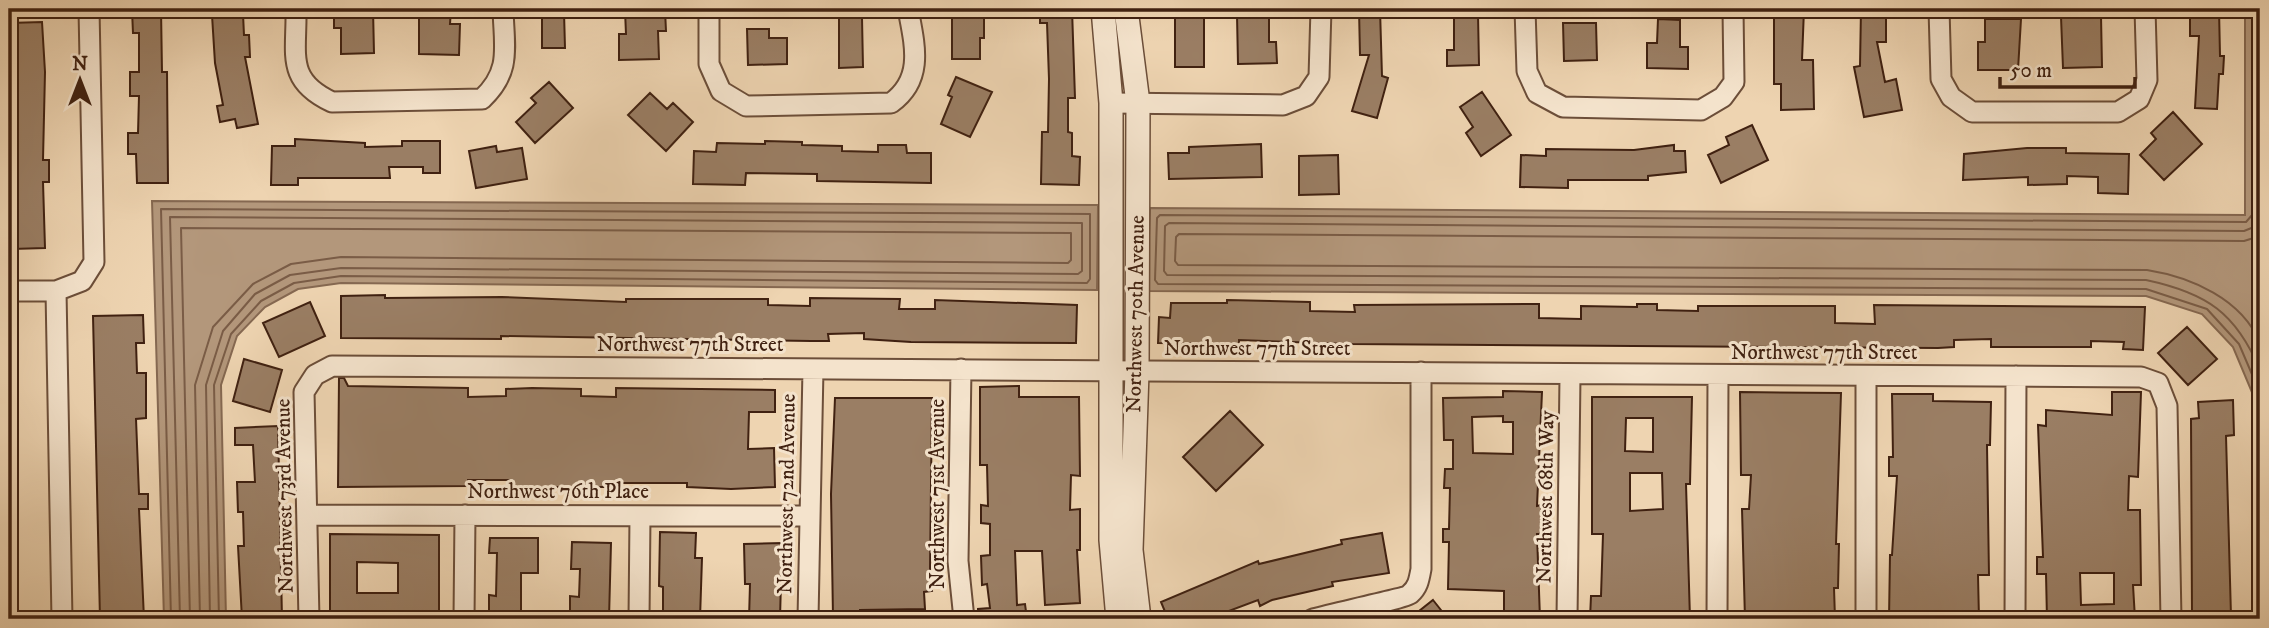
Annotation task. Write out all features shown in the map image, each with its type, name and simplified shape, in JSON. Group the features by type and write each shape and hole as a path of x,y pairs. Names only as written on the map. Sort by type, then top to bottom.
{"street":[{"path":"9,290 56,291 82,281 94,262 89,9"},
{"path":"296,9 297,73 310,91 332,102 482,99 496,86 505,70 503,9"},
{"path":"709,9 709,64 721,91 746,106 891,103 907,91 914,76 908,9"},
{"name":"Northwest 70th Avenue","path":"1103,9 1111,103 1111,540 1118,619"},
{"name":"Northwest 70th Avenue","path":"1126,9 1138,103 1136,372 1131,550 1139,619"},
{"path":"1111,103 1283,105 1306,96 1319,77 1321,9"},
{"path":"1525,9 1527,71 1537,93 1563,107 1701,110 1723,97 1734,82 1732,9"},
{"path":"1939,9 1941,79 1951,97 1972,112 2118,112 2139,99 2147,80 2145,9"},
{"path":"56,291 62,619"},
{"name":"Northwest 77th Street","path":"315,375 332,366 1421,372 1570,376 2141,377 2158,383 2167,407 2171,619"},
{"name":"Northwest 72nd Avenue","path":"808,619 813,369"},
{"name":"Northwest 71st Avenue","path":"961,369 958,561 964,619"},
{"path":"1312,619 1352,607 1408,597 1418,585 1421,372"},
{"name":"Northwest 73rd Avenue","path":"309,619 304,392 315,375"},
{"name":"Northwest 68th Way","path":"1567,619 1570,376"},
{"path":"1717,619 1718,376"},
{"path":"1866,376 1866,619"},
{"path":"2015,619 2016,376"},
{"name":"Northwest 76th Place","path":"307,515 808,516"},
{"path":"464,619 465,515"},
{"path":"639,619 640,516"}],"water":[{"path":"2245,9 2260,9 2260,619 2254,397 2233,347 2202,314 2146,296 1147,291 1150,208 2245,215"},
{"path":"152,201 1098,205 1097,290 341,283 298,289 265,307 237,336 221,385 226,619 164,619"}],"building":[{"path":"161,9 162,72 167,72 168,183 137,183 136,154 128,154 128,133 138,133 139,96 130,96 130,72 139,72 139,33 133,33 132,10"},
{"path":"334,9 373,9 374,53 341,54 341,28 334,28"},
{"path":"419,9 451,9 450,24 460,24 459,55 419,54"},
{"path":"952,9 984,9 984,38 980,38 980,59 952,59"},
{"path":"1040,9 1072,9 1075,98 1068,98 1068,132 1072,133 1072,156 1080,157 1079,185 1041,184 1042,132 1048,132 1049,79 1047,23 1040,23"},
{"path":"1359,9 1380,9 1382,76 1388,78 1377,118 1352,111 1369,55 1360,55"},
{"path":"1774,9 1804,9 1802,60 1813,60 1814,109 1781,110 1781,84 1774,84"},
{"path":"1861,9 1886,9 1886,42 1877,42 1885,82 1896,79 1902,110 1864,117 1854,67 1860,66"},
{"path":"2190,9 2219,9 2220,56 2224,56 2223,74 2219,74 2217,109 2195,108 2199,36 2190,36"},
{"path":"625,10 665,10 666,31 658,31 659,59 619,60 619,34 626,34"},
{"path":"542,12 564,12 565,48 542,48"},
{"path":"243,14 244,35 249,35 250,57 245,57 258,124 237,128 235,119 220,122 217,106 223,105 215,63 212,15"},
{"path":"1454,14 1478,14 1479,65 1447,66 1447,50 1454,50"},
{"path":"1237,15 1269,15 1269,42 1276,42 1277,63 1238,64"},
{"path":"1175,16 1204,16 1204,67 1175,67"},
{"path":"2101,16 2102,67 2063,68 2061,17"},
{"path":"839,18 862,18 863,67 839,68"},
{"path":"1658,19 1680,20 1680,47 1688,47 1688,69 1647,68 1647,43 1657,43"},
{"path":"1985,19 2021,19 2018,70 1978,70 1978,42 1985,42"},
{"path":"42,22 45,72 43,160 49,160 49,182 43,182 45,248 12,249 12,81 18,81 17,43 10,43 9,23"},
{"path":"1563,23 1596,23 1597,60 1564,61"},
{"path":"747,29 769,29 769,38 787,38 787,64 748,65"},
{"path":"956,77 992,92 970,137 941,124 952,97 948,95"},
{"path":"549,82 573,108 535,143 516,122 536,103 531,98"},
{"path":"1482,92 1511,135 1481,156 1466,133 1473,127 1460,107"},
{"path":"650,93 667,109 673,103 693,122 666,151 628,115"},
{"path":"2173,112 2202,144 2164,180 2140,155 2156,139 2151,133"},
{"path":"1752,125 1768,160 1721,183 1708,155 1729,145 1726,137"},
{"path":"295,139 365,143 365,147 402,146 402,141 440,141 440,173 423,173 423,167 389,167 390,178 298,178 298,185 271,185 272,146 295,146"},
{"path":"765,141 842,146 842,151 878,152 878,145 906,145 907,153 931,153 931,183 817,181 817,174 746,173 745,185 693,184 694,151 716,152 717,143 765,144"},
{"path":"1261,144 1262,177 1169,179 1168,153 1189,153 1189,147"},
{"path":"1674,145 1674,151 1685,151 1686,172 1648,176 1648,180 1568,180 1568,188 1520,187 1521,155 1546,156 1546,149 1634,150"},
{"path":"496,146 497,152 522,148 527,179 476,188 469,151"},
{"path":"2027,148 2066,148 2066,153 2129,154 2128,194 2098,193 2098,177 2067,176 2067,184 2028,185 2028,177 1963,180 1964,154"},
{"path":"1338,155 1339,194 1299,195 1299,156"},
{"path":"385,295 385,298 502,297 626,302 626,299 768,299 768,305 810,306 810,298 900,299 899,309 935,309 935,300 1077,305 1076,343 911,342 864,339 864,333 828,334 829,341 501,336 501,339 341,338 341,296"},
{"path":"1227,300 1310,302 1310,311 1355,312 1354,305 1539,304 1539,318 1581,319 1581,306 1637,307 1637,304 1657,304 1657,310 1698,311 1698,306 1835,306 1835,323 1875,324 1874,305 2145,307 2143,350 2123,349 2124,342 2091,341 2091,347 1991,347 1991,339 1954,340 1954,347 1938,348 1348,344 1239,340 1239,344 1158,343 1159,317 1170,318 1171,303 1227,303"},
{"path":"310,302 325,336 279,357 263,323"},
{"path":"143,315 144,343 136,343 137,373 146,373 146,418 136,419 139,494 148,494 148,509 139,509 144,619 100,619 93,316"},
{"path":"2187,327 2217,359 2188,385 2158,353"},
{"path":"244,359 282,370 270,412 233,401"},
{"path":"339,378 344,378 348,386 468,388 468,397 506,396 506,389 532,388 581,389 581,396 616,397 616,388 775,390 775,412 749,412 748,449 774,448 775,487 731,489 687,487 687,483 611,483 611,487 513,487 513,480 468,480 468,486 338,487"},
{"path":"1019,386 1019,397 1079,397 1080,476 1071,475 1070,510 1080,509 1080,550 1077,550 1080,603 1045,605 1042,551 1015,551 1017,605 1025,604 1027,619 978,619 978,609 990,608 987,584 982,585 981,556 990,555 990,524 981,523 981,505 988,506 987,465 980,465 980,387"},
{"path":"1503,391 1542,392 1537,506 1541,505 1541,534 1537,534 1540,619 1504,619 1504,591 1448,589 1449,542 1443,542 1443,529 1449,529 1450,488 1444,488 1445,469 1453,469 1453,440 1444,440 1443,398 1503,397","holes":["1503,416 1503,422 1513,422 1513,454 1473,453 1472,417"]},
{"path":"1740,392 1841,393 1836,544 1839,544 1838,588 1834,588 1835,619 1745,619 1742,509 1749,509 1751,475 1741,475"},
{"path":"2112,392 2141,392 2138,477 2129,476 2128,510 2140,510 2141,585 2133,585 2135,619 2047,619 2046,574 2037,574 2037,557 2043,557 2038,425 2046,426 2046,410 2112,415","holes":["2080,573 2114,573 2114,604 2081,605"]},
{"path":"1892,394 1933,394 1933,401 1991,402 1990,445 1987,445 1989,575 1978,575 1979,619 1889,619 1890,555 1897,476 1889,476 1889,457 1893,457"},
{"path":"1592,397 1692,397 1690,484 1686,484 1690,619 1590,619 1591,596 1601,596 1603,534 1592,534","holes":["1626,418 1653,418 1653,452 1625,451","1630,473 1662,473 1663,509 1630,511"]},
{"path":"835,398 932,398 932,591 924,592 925,609 860,610 860,616 833,617 831,494"},
{"path":"2233,400 2234,435 2226,436 2231,616 2192,616 2191,419 2199,418 2198,402"},
{"path":"1230,411 1263,445 1216,491 1183,457"},
{"path":"278,426 282,619 242,619 238,546 244,546 243,512 238,512 237,482 255,482 253,445 235,445 235,428"},
{"path":"660,532 696,533 695,558 702,558 700,619 663,619 663,587 659,586"},
{"path":"1382,533 1389,573 1332,582 1333,586 1272,600 1260,606 1258,600 1218,615 1220,619 1168,619 1161,602 1258,561 1259,564 1342,544 1341,540"},
{"path":"330,534 439,535 439,619 330,619","holes":["357,562 398,563 398,593 357,593"]},
{"path":"490,538 538,538 538,573 521,573 521,619 489,619 489,595 496,596 497,553 489,553"},
{"path":"572,542 611,543 609,619 570,619 570,596 579,597 580,569 571,569"},
{"path":"782,543 780,619 749,619 750,584 745,584 744,544"},
{"path":"1433,600 1448,619 1409,619"}]}
